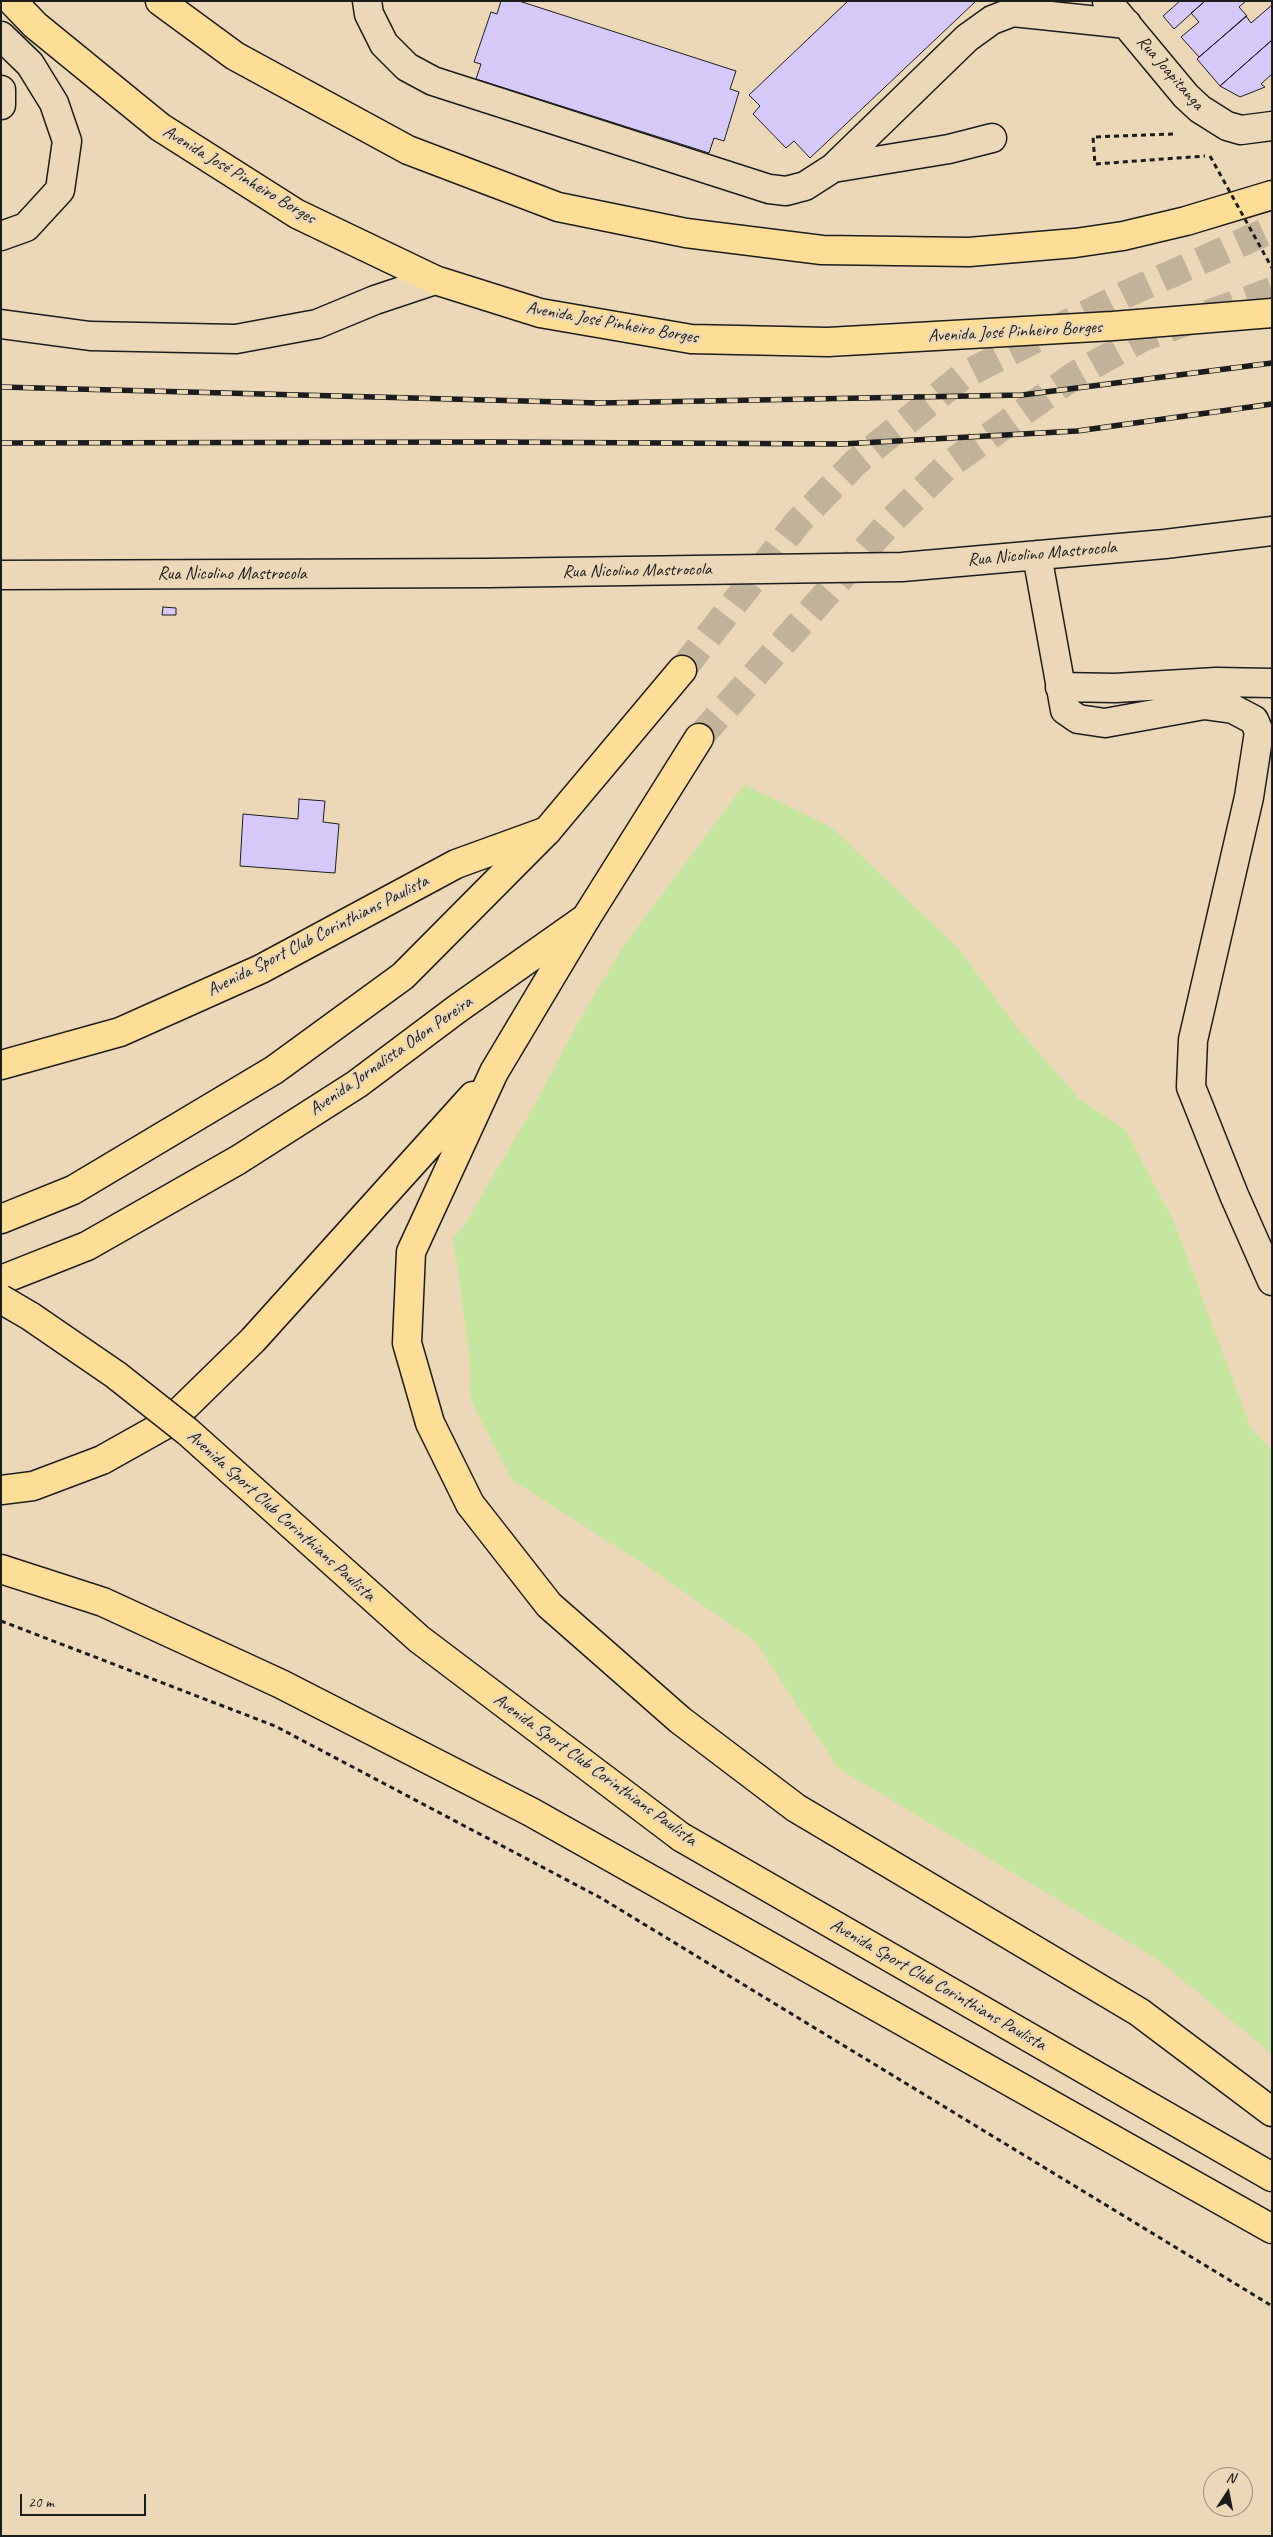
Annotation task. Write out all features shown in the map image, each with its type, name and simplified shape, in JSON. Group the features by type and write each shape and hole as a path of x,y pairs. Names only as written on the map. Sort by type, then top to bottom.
{"main road":[{"name":"Avenida José Pinheiro Borges","path":"12,1 34,25 160,128 297,214 435,280 540,313 691,339 828,342 1112,326 1272,312"},
{"path":"160,1 236,56 408,150 558,207 686,233 822,250 969,252 1075,243 1124,236 1186,221 1272,195"},
{"path":"1,1219 73,1190 282,1064 403,976 547,831 682,670"},
{"name":"Avenida Jornalista Odon Pereira","path":"1,1280 87,1246 238,1160 357,1084 457,1009 586,918 699,738"},
{"name":"Avenida Sport Club Corinthians Paulista","path":"1,1065 120,1032 261,970 456,864 547,831"},
{"path":"586,918 494,1072 410,1252 407,1343 430,1424 470,1504 549,1606 680,1720 796,1808 1139,2012 1272,2112"},
{"path":"1,1490 33,1486 102,1460 168,1423 253,1340 494,1072"},
{"name":"Avenida Sport Club Corinthians Paulista","path":"1,1299 30,1316 116,1375 188,1432 419,1639 681,1837 1134,2099 1272,2176"},
{"path":"1,1569 103,1602 121,1610 281,1684 531,1812 1272,2229"}],"street":[{"path":"367,1 369,14 384,44 408,67 433,81 769,189 786,191 806,186 833,168 967,38 992,20 1013,12 1126,24"},
{"name":"Rua Joapitanga","path":"1107,1 1186,96 1212,118 1241,130 1272,126"},
{"path":"1,36 30,64 54,103 67,141 60,190 26,227 1,236"},
{"path":"1,90 1,105"},
{"path":"833,168 949,149 992,138"},
{"path":"1,324 90,336 236,339 317,324 375,300 435,280"},
{"name":"Rua Nicolino Mastrocola","path":"1,576 489,573 902,567 1272,532"},
{"path":"1036,555 1065,710 1078,719 1105,723 1204,705 1233,709 1254,720 1259,732 1248,797 1193,1040 1191,1087 1234,1195 1272,1281"},
{"path":"1060,687 1115,688 1216,682 1272,684"}],"path":[{"path":"1182,133 1093,137 1095,164 1210,156 1272,268"},
{"path":"1,1621 276,1726 601,1898 1272,2306"}],"green space":[{"path":"744,785 831,827 958,948 1019,1030 1079,1099 1125,1129 1174,1222 1251,1429 1272,1450 1272,2054 1157,1959 838,1768 756,1642 645,1565 512,1480 471,1401 470,1360 453,1237 464,1226 537,1101 580,1019 625,944"}],"building":[{"path":"501,1 519,1 736,71 730,89 739,92 724,141 714,138 709,153 476,79 481,64 474,62 491,12 497,14"},
{"path":"848,1 976,1 810,158 794,141 786,148 753,114 760,106 749,95"},
{"path":"1180,1 1205,1 1174,29 1163,16"},
{"path":"1205,1 1246,1 1239,7 1247,16 1199,57 1181,37 1199,22 1191,13"},
{"path":"1272,5 1272,40 1220,86 1197,59 1246,16 1251,23"},
{"path":"1272,40 1272,74 1261,84 1265,87 1240,97 1220,86"},
{"path":"163,607 176,608 176,615 162,615"},
{"path":"299,799 325,801 323,822 339,824 335,873 240,866 243,814 298,819"}],"tunnel":[{"path":"682,670 798,522 856,462 964,375 1124,295 1272,229"},
{"path":"699,738 890,522 946,467 1075,375 1144,337 1272,291"}],"railway":[{"path":"1,387 599,403 1022,395 1272,363"},
{"path":"1,443 492,442 842,444 1077,431 1272,404"}]}
